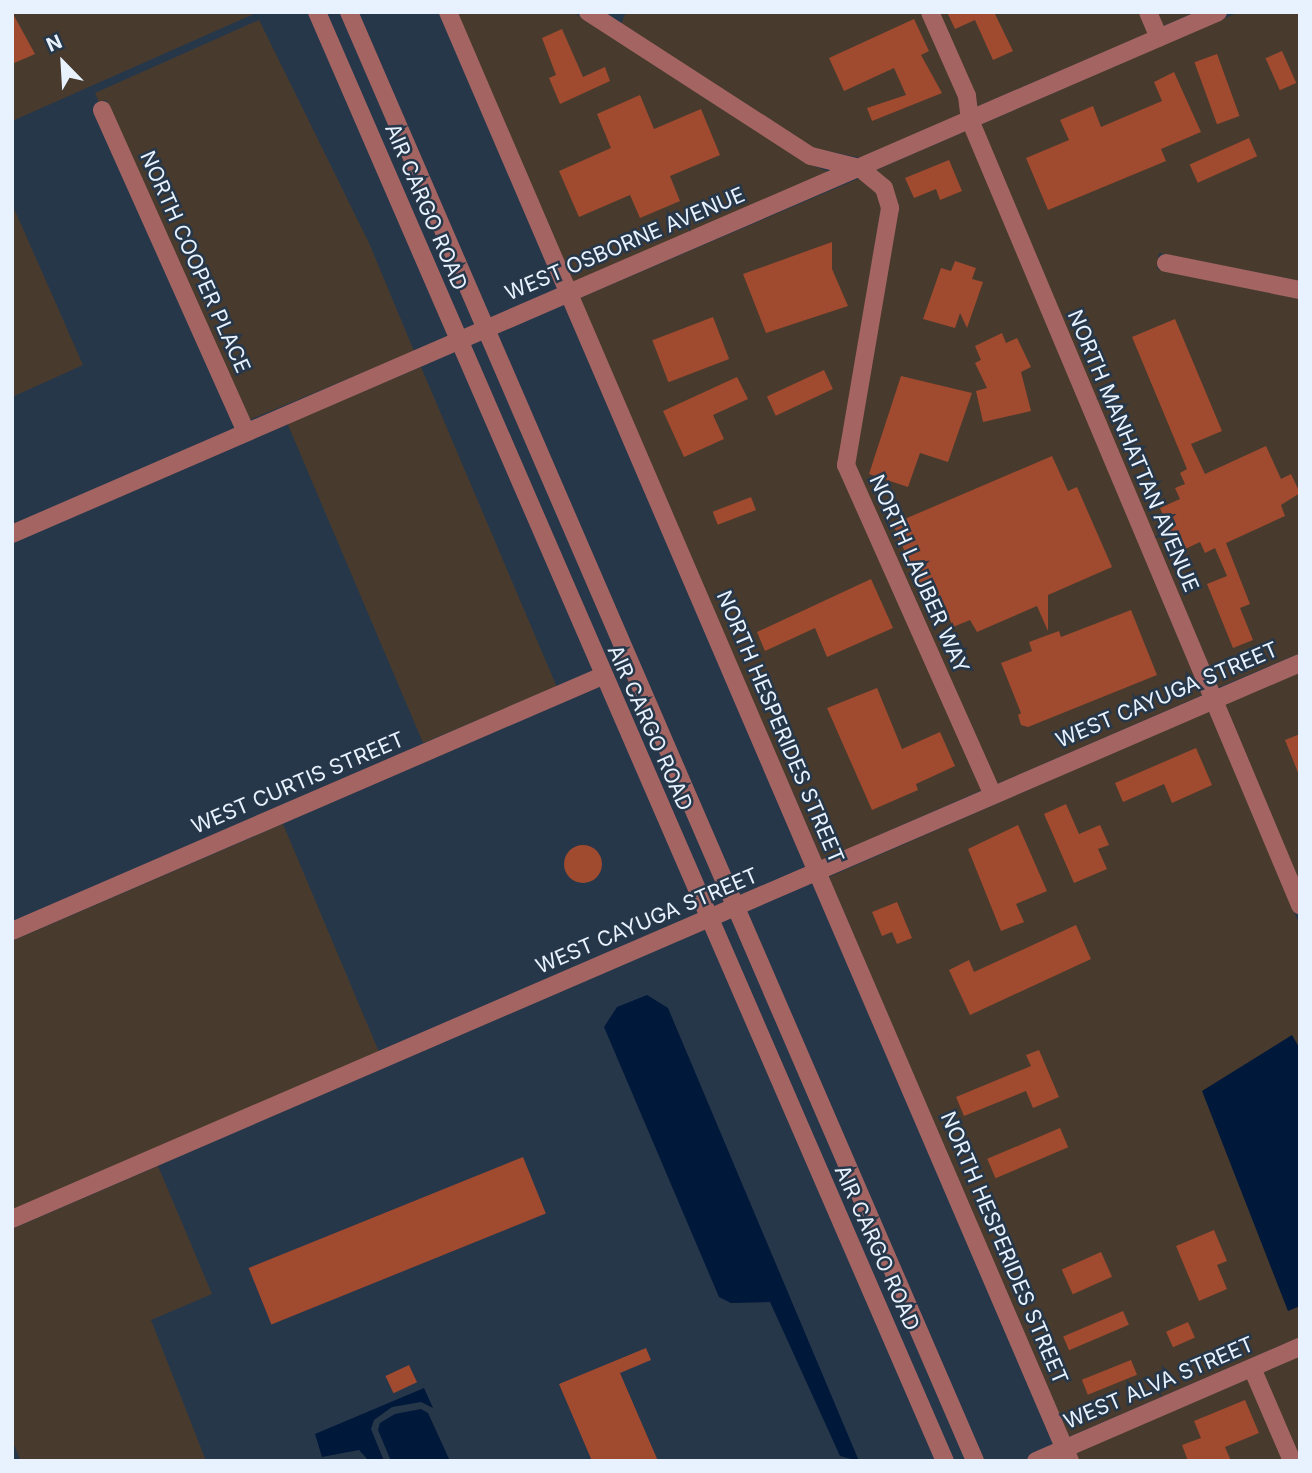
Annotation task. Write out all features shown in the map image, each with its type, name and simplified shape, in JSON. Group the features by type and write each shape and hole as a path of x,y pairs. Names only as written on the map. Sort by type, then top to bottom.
{"street":[{"name":"AIR CARGO ROAD","path":"317,12 602,676 945,1461"},
{"name":"AIR CARGO ROAD","path":"349,12 975,1461"},
{"name":"NORTH HESPERIDES STREET","path":"448,12 1067,1455"},
{"path":"588,12 613,19 811,156 860,168"},
{"name":"NORTH MANHATTAN AVENUE","path":"930,12 967,96 970,120 1300,905"},
{"path":"1148,12 1159,38"},
{"name":"WEST OSBORNE AVENUE","path":"12,534 1218,12"},
{"name":"NORTH COOPER PLACE","path":"102,110 246,432"},
{"name":"NORTH LAUBER WAY","path":"860,168 884,188 890,208 846,465 993,795"},
{"path":"1166,263 1300,290"},
{"name":"WEST CAYUGA STREET","path":"12,1219 1300,663"},
{"name":"WEST CURTIS STREET","path":"12,932 602,676"},
{"name":"WEST ALVA STREET","path":"1036,1461 1067,1455 1300,1347"},
{"path":"1252,1368 1292,1461"}],"shaded area":[{"path":"12,12 258,12 12,121"},
{"path":"456,12 573,12 807,163 829,172 571,283"},
{"path":"626,12 921,12 959,98 961,114 861,158 814,148 621,24"},
{"path":"939,12 1139,12 1148,33 976,107"},
{"path":"1157,12 1195,12 1163,26"},
{"path":"1239,12 1300,12 1300,281 1159,253 1157,269 1300,299 1300,653 1217,688 980,125"},
{"path":"259,20 369,243 414,351 249,420 106,100 99,102 95,93"},
{"path":"966,131 1202,695 997,784 854,465 898,211 876,170"},
{"path":"860,178 877,192 881,208 838,468 982,790 822,860 578,299"},
{"path":"12,204 83,365 12,397"},
{"path":"421,367 557,686 423,743 288,424"},
{"path":"1300,672 1300,885 1224,705"},
{"path":"1209,711 1300,926 1300,1049 1291,1035 1288,1310 1300,1306 1300,1337 1068,1437 829,877"},
{"path":"283,824 379,1052 12,1210 12,941"},
{"path":"158,1166 212,1294 151,1320 206,1461 21,1461 12,1440 12,1229"},
{"path":"1300,1356 1300,1459 1262,1373"},
{"path":"1248,1379 1283,1461 1078,1461 1075,1453"}],"water":[{"path":"647,995 668,1008 859,1461 840,1456 770,1302 731,1303 719,1297 604,1027 617,1007"},
{"path":"1292,1035 1300,1049 1300,1306 1288,1311 1202,1091"},
{"path":"424,1388 433,1408 421,1402 392,1407 374,1420 371,1429 384,1461 369,1461 359,1450 322,1457 315,1434"},
{"path":"421,1409 428,1413 450,1461 391,1461 378,1430 380,1423 395,1414"}],"building":[{"path":"12,12 35,54 12,64"},
{"path":"947,12 994,12 1013,51 993,60 975,20 955,29"},
{"path":"914,19 929,51 921,55 942,93 872,121 867,108 906,95 894,68 844,91 829,58"},
{"path":"562,29 583,77 605,67 610,81 560,104 549,78 556,75 542,38"},
{"path":"1282,51 1296,83 1280,90 1266,58"},
{"path":"1217,54 1240,116 1217,124 1194,62"},
{"path":"1174,72 1201,132 1161,149 1166,161 1048,210 1026,158 1069,140 1060,120 1093,106 1101,127 1162,101 1154,82"},
{"path":"640,95 654,129 701,109 720,155 670,176 680,201 640,218 630,195 579,217 559,171 611,148 597,114"},
{"path":"1249,138 1257,156 1198,183 1190,164"},
{"path":"949,160 962,191 940,200 936,189 914,198 905,178"},
{"path":"832,242 832,269 848,306 766,333 743,274"},
{"path":"955,261 976,268 972,279 983,282 967,328 960,313 955,328 923,319 941,268 951,271"},
{"path":"713,317 729,359 668,382 652,340"},
{"path":"1175,319 1222,431 1191,444 1205,474 1266,446 1281,479 1291,474 1300,493 1281,505 1285,516 1226,543 1250,604 1240,608 1253,640 1233,648 1207,584 1227,576 1215,548 1205,553 1200,542 1179,552 1160,508 1180,499 1175,488 1185,484 1180,473 1187,469 1132,337"},
{"path":"1002,333 1006,343 1017,338 1031,367 1021,372 1031,411 983,422 976,391 987,388 975,363 981,360 975,346"},
{"path":"824,370 833,389 776,416 767,397"},
{"path":"901,376 972,393 948,462 920,453 908,487 869,474"},
{"path":"737,377 748,399 713,415 724,439 684,457 663,411"},
{"path":"1052,456 1068,491 1077,487 1112,567 1048,595 1048,631 1037,606 977,632 970,620 953,627 944,605 920,587 893,524"},
{"path":"751,497 756,510 718,525 713,512"},
{"path":"871,579 893,628 827,657 815,628 765,651 757,632"},
{"path":"1131,610 1157,675 1028,727 1021,725 1018,715 1021,713 1001,663 1032,651 1029,642 1059,631 1061,637"},
{"path":"877,688 902,749 940,732 955,766 916,784 918,790 872,810 827,708"},
{"path":"1300,734 1300,775 1299,775 1285,740"},
{"path":"1196,748 1212,785 1172,803 1164,784 1123,802 1115,783"},
{"path":"1066,804 1079,834 1100,825 1109,845 1098,849 1107,869 1074,883 1044,814"},
{"path":"1018,825 1047,891 1016,904 1024,922 1001,931 968,849"},
{"path":"583,845 597,850 602,864 597,878 583,883 569,878 564,864 569,850"},
{"path":"897,902 912,938 897,944 892,932 882,936 872,912"},
{"path":"1076,925 1091,959 970,1015 949,970 969,960 974,972"},
{"path":"1039,1050 1059,1097 1033,1108 1026,1091 964,1116 956,1097 1031,1066 1026,1055"},
{"path":"1060,1128 1068,1147 995,1178 987,1159"},
{"path":"523,1157 546,1214 271,1324 249,1268"},
{"path":"1214,1230 1227,1261 1217,1265 1227,1289 1199,1301 1176,1246"},
{"path":"1101,1252 1112,1277 1073,1294 1062,1269"},
{"path":"1123,1311 1129,1325 1069,1350 1063,1336"},
{"path":"1188,1322 1195,1338 1173,1347 1166,1332"},
{"path":"646,1348 651,1360 620,1373 658,1461 592,1461 559,1384"},
{"path":"1131,1360 1137,1375 1088,1395 1082,1380"},
{"path":"409,1365 417,1382 393,1393 385,1376"},
{"path":"1245,1400 1259,1433 1225,1447 1231,1461 1188,1461 1182,1445 1201,1438 1194,1421"}]}
